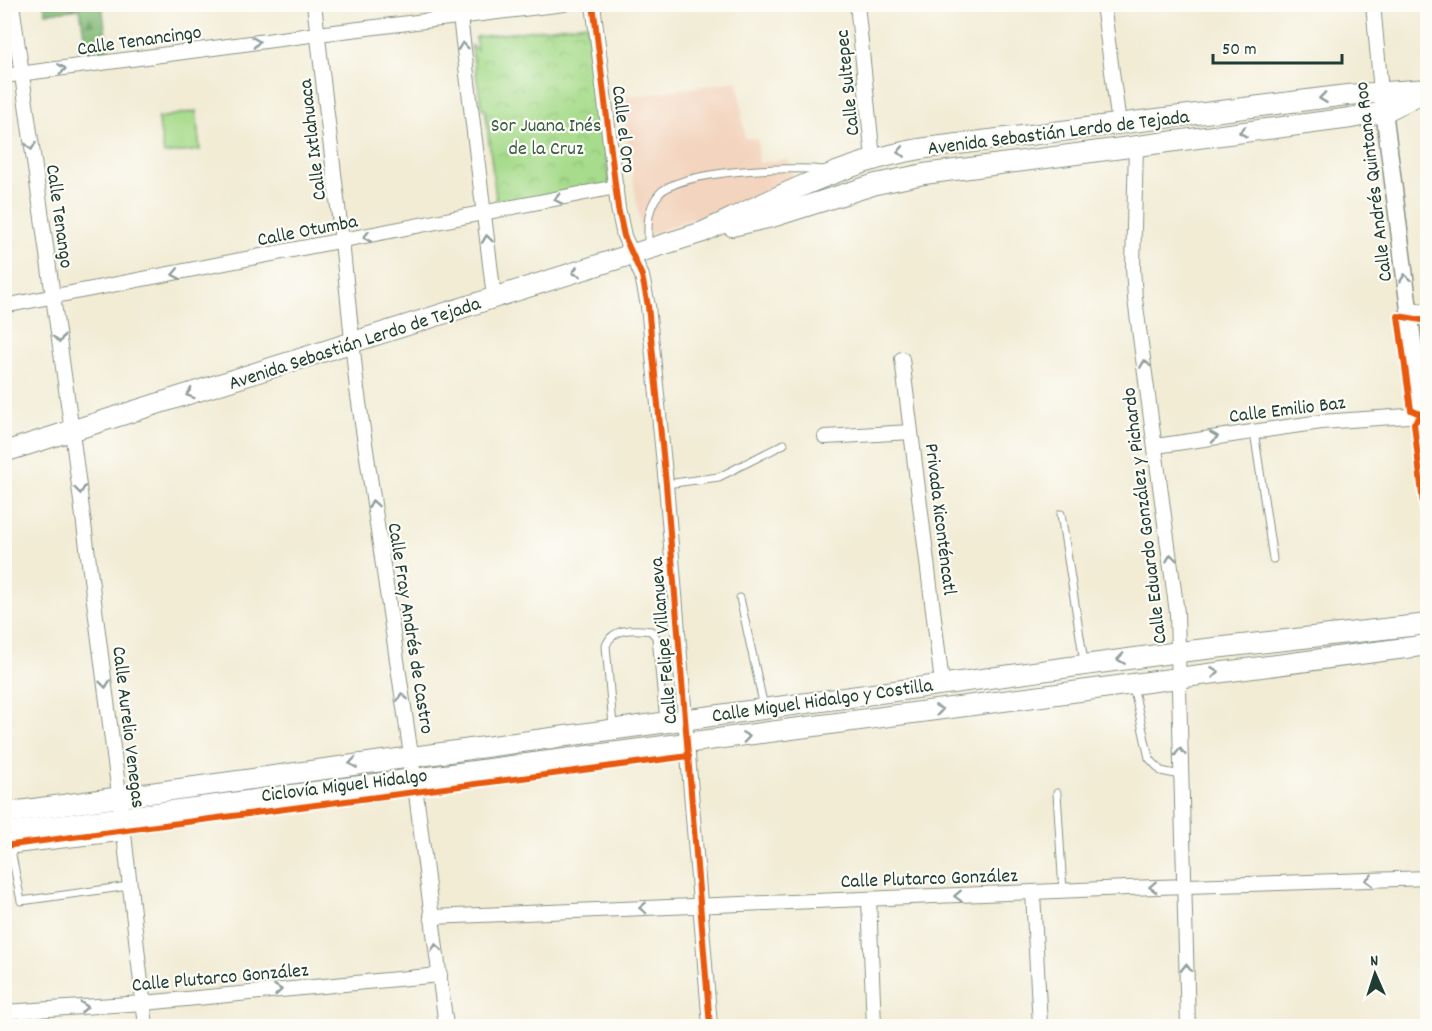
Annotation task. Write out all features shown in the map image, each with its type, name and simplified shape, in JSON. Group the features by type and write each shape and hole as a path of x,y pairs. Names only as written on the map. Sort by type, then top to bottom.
{"main road":[{"name":"Avenida Sebastián Lerdo de Tejada","path":"4,452 703,232 836,172 873,158 926,148 1119,124 1381,92 1428,89"},
{"name":"Avenida Sebastián Lerdo de Tejada","path":"703,232 772,217 898,179 1384,112 1428,89"},
{"name":"Calle Miguel Hidalgo y Costilla","path":"4,813 411,755 1084,664 1428,624"},
{"name":"Calle Miguel Hidalgo y Costilla","path":"8,839 123,827 414,778 688,745 1132,683 1428,645"}],"street":[{"name":"Calle Tenango","path":"12,4 72,432"},
{"name":"Calle Ixtlahuaca","path":"314,4 352,343"},
{"name":"Calle Tenancingo","path":"4,76 564,4"},
{"name":"Calle el Oro","path":"593,4 621,223 640,253"},
{"name":"Calle Sultepec","path":"857,4 873,158"},
{"path":"1103,4 1119,124"},
{"name":"Calle Andrés Quintana Roo","path":"1373,4 1381,92 1428,461"},
{"path":"460,17 494,297"},
{"name":"Calle Eduardo González y Pichardo","path":"1136,146 1133,267 1135,299 1175,585 1179,652 1180,775 1188,1026"},
{"name":"Calle Otumba","path":"4,306 616,188"},
{"name":"Calle Felipe Villanueva","path":"640,253 648,306 666,484 702,905 710,1026"},
{"path":"1408,308 1428,312"},
{"name":"Calle Fray Andrés de Castro","path":"352,343 363,435 411,755 446,1026"},
{"name":"Privada Xiconténcatl","path":"902,359 942,683"},
{"name":"Calle Emilio Baz","path":"1156,446 1321,422 1422,415"},
{"name":"Calle Aurelio Venegas","path":"72,432 120,796 146,1026"},
{"path":"825,437 911,432"},
{"name":"Calle Plutarco González","path":"431,917 1184,886 1428,879"},
{"path":"1033,893 1040,1026"},
{"path":"869,899 874,1026"},
{"name":"Calle Plutarco González","path":"4,1012 144,1003 440,975"}],"lane":[{"path":"640,253 648,216 658,195 675,182 708,175 796,168 836,172"},
{"path":"1254,431 1273,559"},
{"path":"666,484 719,477 784,444"},
{"path":"1061,514 1084,664"},
{"path":"740,598 764,707"},
{"path":"613,728 606,646 608,640 627,628 651,631 656,637 664,721"},
{"path":"1132,683 1149,758 1161,771 1180,775"},
{"path":"1057,793 1063,891"},
{"path":"8,839 21,901 129,886"}],"shaded area":[{"path":"738,81 745,138 758,139 759,163 788,159 794,181 642,238 621,98"}],"green space":[{"path":"44,5 102,5 108,52 87,54 80,9 46,13"},
{"name":"Sor Juana Inés de la Cruz","path":"587,24 610,185 497,206 485,109 482,109 471,45 477,50 476,37"},
{"path":"196,111 200,150 164,154 158,118"}],"cycle path":[{"path":"593,4 618,208 624,236 642,276 648,306 666,484 710,1026"},
{"path":"1428,321 1398,316 1411,410 1422,415 1414,423 1428,549"},
{"name":"Ciclovía Miguel Hidalgo","path":"4,846 689,756"}]}
